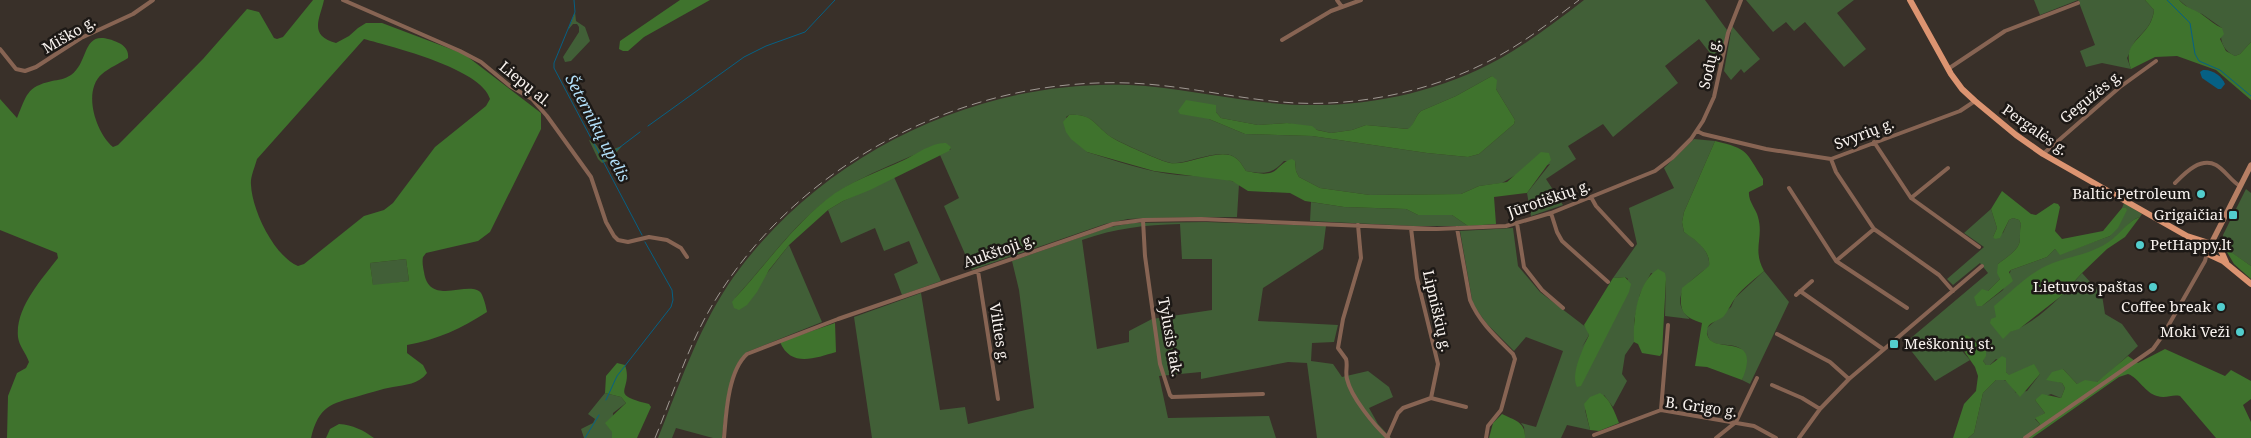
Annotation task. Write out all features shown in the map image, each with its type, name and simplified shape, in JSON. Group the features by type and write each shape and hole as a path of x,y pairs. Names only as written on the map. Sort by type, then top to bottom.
{"main road":[{"name":"Pergalės g.","path":"1910,0 1948,69 1962,89 1976,102 2016,135 2043,154 2188,237 2251,284"},
{"name":"Pergalės g.","path":"2188,237 2213,243 2230,267"},
{"path":"2210,254 2213,243"},
{"path":"2210,254 2220,251"}],"street":[{"name":"Miško g.","path":"0,49 16,69 30,70 81,38 134,14 154,0"},
{"name":"Liepų al.","path":"343,0 481,62 510,86 532,99 547,116 591,177 606,222 614,236 624,242 649,237 667,240 681,248 687,257"},
{"path":"1338,0 1342,7"},
{"path":"1282,40 1331,11 1361,0"},
{"name":"Sodų g.","path":"1697,131 1709,110 1718,85 1728,33 1741,0"},
{"path":"1948,69 2005,31 2078,3"},
{"name":"Gegužės g.","path":"2043,154 2120,87 2156,61"},
{"name":"Svyrių g.","path":"1697,131 1766,148 1830,159 1960,111 1976,102"},
{"name":"Jūrotiškių g.","path":"1358,224 1412,228 1457,228 1517,223 1552,213 1655,171 1672,158 1697,131"},
{"path":"1874,142 1911,198 1979,247"},
{"path":"1830,159 1836,172 1874,229 1939,275 1953,290"},
{"path":"2175,183 2190,170 2205,163 2216,166 2240,186"},
{"path":"2213,243 2251,165"},
{"path":"1911,198 1948,168"},
{"path":"1789,188 1836,261 1907,308"},
{"path":"1591,197 1596,206 1632,245"},
{"path":"1552,213 1557,232 1562,241 1608,282"},
{"name":"Aukštoji g.","path":"724,438 732,385 738,366 747,354 776,341 1102,227 1143,220 1227,220 1358,224"},
{"name":"Tylusis tak.","path":"1143,220 1145,256 1160,364 1170,395 1172,397 1263,394"},
{"path":"1517,223 1524,267 1537,284 1563,308"},
{"path":"1358,224 1361,258 1343,319 1338,348 1346,359 1346,376 1349,387 1365,412 1388,438 1398,413 1403,408 1431,398 1466,407"},
{"name":"Lipniškių g.","path":"1412,228 1417,278 1438,364 1431,398"},
{"path":"1457,228 1470,300 1486,326 1515,359 1501,410 1488,426 1486,438"},
{"path":"1836,261 1874,229"},
{"path":"2025,438 2153,349 2164,335 2210,254"},
{"path":"1799,438 1820,409 1849,379 1982,266"},
{"name":"Vilties g.","path":"978,271 998,399"},
{"path":"1796,295 1812,281"},
{"path":"1800,291 1883,350"},
{"path":"1661,410 1668,325"},
{"path":"1777,334 1830,362 1849,379"},
{"path":"1716,438 1736,422 1757,378"},
{"path":"1772,385 1802,398 1820,409"},
{"name":"B. Grigo g.","path":"1594,435 1661,410 1754,426 1776,438"}],"green space":[{"path":"313,0 324,0 318,26 322,36 327,40 336,43 366,23 382,23 464,54 541,113 541,129 490,232 478,241 426,253 423,257 423,268 427,283 441,291 476,290 482,295 487,312 449,333 407,345 407,353 423,365 427,373 424,377 412,383 333,404 318,419 311,438 7,438 8,396 17,373 26,368 29,362 18,337 21,315 31,294 58,258 57,253 0,230 0,99 17,118 28,93 43,83 71,75 77,69 92,42 98,38 119,43 126,49 128,58 102,74 96,81 92,101 101,132 113,147 118,145 203,59 247,9 259,12 274,38 283,37","holes":["364,39 415,54 454,69 471,78 483,88 490,99 486,106 435,147 393,203 384,210 364,216 304,264 298,266 281,253 273,243 260,219 252,195 251,182 253,172 257,159","406,259 409,281 373,285 370,263"]},
{"path":"680,0 710,0 644,37 628,51 619,49 620,41"},
{"path":"1584,0 1705,0 1727,30 1720,66 1699,39 1665,66 1678,83 1613,137 1603,124 1568,146 1576,159 1546,179 1563,205 1531,216 1527,193 1550,164 1514,176 1502,183 1479,186 1461,194 1370,195 1320,188 1299,177 1295,161 1284,161 1275,169 1262,173 1246,171 1237,159 1231,155 1223,154 1178,163 1166,162 1111,137 1089,118 1069,115 1066,117 1087,152 1155,171 1217,178 1239,184 1237,217 1128,219 1105,224 972,270 944,206 959,198 940,155 951,149 937,145 851,184 827,200 790,234 735,298 764,277 789,245 822,322 747,352 740,359 731,379 728,392 722,438 713,438 676,428 672,438 658,438 689,360 707,321 728,285 764,239 806,199 852,164 903,135 957,112 1013,96 1071,87 1146,86 1293,105 1355,103 1385,99 1445,83 1473,72 1523,45","holes":["1492,76 1496,89 1515,120 1514,124 1479,154 1468,157 1427,153 1312,136 1245,134 1209,119 1216,112 1221,118 1258,125 1287,123 1331,133 1352,130 1366,125 1409,129 1421,111 1456,96"]},
{"path":"1746,0 1854,0 1837,13 1866,49 1844,67 1805,22 1794,31 1786,22 1773,32"},
{"path":"2034,0 2078,0 2040,15"},
{"path":"2078,0 2145,0 2154,10 2150,23 2135,42 2127,58 2131,69 2102,63 2086,67 2080,51 2095,45"},
{"path":"2145,0 2179,0 2222,28 2224,34 2220,39 2226,51 2235,56 2240,54 2251,42 2251,100 2216,70 2177,56 2155,57 2131,69 2130,51 2152,20 2154,10"},
{"path":"2179,0 2251,0 2251,42 2240,54 2235,56 2231,54 2223,45 2221,37 2222,28 2202,14 2191,10"},
{"path":"575,12 576,21 585,27 590,41 571,61 565,62 563,57 579,32 577,24 573,24 568,30"},
{"path":"1732,26 1760,59 1744,73 1741,69 1731,80 1724,71"},
{"path":"1492,76 1497,80 1496,89 1515,120 1514,124 1479,154 1468,157 1427,153 1312,136 1245,134 1209,119 1180,114 1178,111 1186,100 1216,105 1216,112 1221,118 1258,125 1287,123 1312,126 1317,130 1331,133 1352,130 1366,125 1408,129 1421,111 1456,96"},
{"path":"1069,115 1089,118 1115,140 1170,163 1186,162 1223,154 1231,155 1237,159 1246,171 1263,174 1275,171 1285,162 1292,159 1295,161 1299,177 1320,188 1370,195 1461,194 1479,186 1507,182 1541,152 1549,153 1551,160 1527,193 1494,197 1496,224 1468,226 1452,215 1418,215 1406,209 1344,207 1305,201 1290,193 1248,191 1232,181 1154,171 1087,152 1071,139 1066,132 1063,122"},
{"path":"1694,139 1715,141 1684,212 1682,222 1684,232 1702,246 1708,255 1709,261 1709,267 1689,283 1681,296 1680,304 1690,319 1665,316 1666,279 1651,273 1640,294 1634,321 1634,342 1625,355 1622,374 1627,381 1613,407 1604,395 1585,410 1590,430 1567,425 1561,438 1525,438 1524,427 1521,423 1536,427 1563,351 1526,337 1514,351 1487,324 1473,305 1460,231 1513,228 1518,266 1540,292 1587,328 1589,335 1582,347 1628,279 1625,277 1613,278 1637,244 1629,208 1674,188 1664,168"},
{"path":"589,140 595,143 602,153 622,146 610,160 602,163 598,159"},
{"path":"1715,141 1734,146 1745,152 1763,179 1763,185 1749,192 1749,195 1759,224 1758,250 1764,271 1739,293 1724,316 1711,324 1707,330 1711,340 1718,344 1741,349 1746,355 1747,364 1742,380 1707,367 1695,366 1702,323 1686,315 1681,307 1682,288 1709,266 1705,250 1684,232 1682,222 1684,212"},
{"path":"946,143 951,147 949,151 870,190 843,201 828,210 789,245 769,270 757,292 747,305 739,310 734,308 732,302 735,298 801,223 826,200 844,188 930,146"},
{"path":"894,177 941,281 902,295 894,274 918,263 909,241 884,251 875,228 841,243 828,210"},
{"path":"2246,189 2251,193 2251,266 2229,249 2223,235"},
{"path":"2002,191 2031,214 2036,215 2054,203 2058,204 2060,207 2055,231 2062,239 2103,231 2122,208 2127,210 2118,228 2110,236 2060,255 2055,249 2047,257 2011,270 2009,272 2013,281 1982,306 1977,306 1974,297 1982,289 1988,291 2000,279 1997,273 1998,264 2015,250 2020,242 2021,224 2019,220 2013,218 2009,220 2000,238 1995,239 1993,237 1997,228 1991,209"},
{"path":"1311,202 1344,207 1406,209 1418,215 1452,215 1468,226 1413,226 1310,221"},
{"path":"2124,203 2142,214 2140,217 2133,220 2113,240 2101,247 2083,255 2063,260 2009,332 2039,315 2058,299 2082,273 2102,295 2105,314 2122,324 2138,346 2097,382 2077,384 2063,369 2052,380 2062,383 2065,388 2061,398 2051,394 2035,400 2045,413 2035,419 2040,424 2028,438 1968,438 1974,433 1983,393 1996,380 2005,381 2016,393 2027,391 2040,374 2022,370 2009,376 2006,372 2005,363 1996,359 1990,365 1986,365 1983,361 1986,351 1972,337 1963,352 1970,360 1935,381 1905,343 1988,273 1980,263 1953,285 1947,279 1984,247 1964,233 1991,209 1997,228 1993,237 2003,233 2009,220 2013,218 2019,220 2021,224 2019,244 2013,253 1998,264 2000,279 1988,291 1982,306 2003,290 2011,270 2047,257 2055,249 2060,254 2110,236 2126,208 2122,208"},
{"path":"2140,217 2125,237 2107,249 2060,297 2019,329 2010,332 2003,339 1990,323 1991,319 1996,317 1994,306 2029,276 2050,264 2099,248 2111,240 2131,221"},
{"path":"1206,222 1326,226 1323,249 1263,288 1258,321 1338,325 1334,342 1312,343 1311,361 1333,364 1342,377 1368,371 1389,387 1393,397 1369,408 1378,424 1391,438 1317,438 1307,363 1288,362 1201,379 1201,372 1159,376 1168,418 1269,416 1276,438 872,438 854,317 921,293 940,410 965,407 968,424 1034,408 1019,290 1012,261 1110,227 1133,223","holes":["1180,224 1182,259 1212,259 1212,310 1152,319 1129,331 1129,342 1097,349 1082,240 1130,228"]},
{"path":"2224,247 2251,266 2251,279 2234,264"},
{"path":"406,259 409,281 373,286 370,263"},
{"path":"1658,269 1665,273 1666,279 1662,353 1660,356 1642,353 1638,344 1634,342 1634,323 1641,292 1645,283"},
{"path":"1764,271 1789,302 1750,384 1742,380 1746,361 1741,349 1736,346 1714,343 1710,340 1707,328 1731,307 1735,298"},
{"path":"1625,277 1631,284 1629,292 1581,386 1577,387 1575,382 1576,368 1589,335 1584,325 1613,278"},
{"path":"835,323 836,352 820,357 797,358 790,355 780,342"},
{"path":"1967,335 1986,351 1983,361 1986,365 1990,365 2002,356 2006,358 2006,372 2009,375 2034,364 2040,374 2020,397 2005,380 1996,380 1983,393 1974,433 1968,438 1953,438 1964,404 1976,391 1978,376 1975,367 1959,344 1960,338"},
{"path":"2165,349 2225,376 2231,370 2251,381 2251,399 2243,405 2251,422 2251,438 2216,438 2180,396 2157,396 2145,389 2128,374 2119,377 2032,438 2028,438 2040,424 2035,418 2045,413 2035,400 2042,394 2061,398 2065,388 2062,383 2046,380 2052,372 2063,369 2077,384 2085,380 2097,382 2128,356 2138,363"},
{"path":"617,363 625,365 627,374 625,394 636,401 649,404 651,407 637,438 612,438 612,432 605,423 626,403 621,397 605,393 606,376"},
{"path":"605,393 621,397 626,403 613,413 612,438 584,438 581,429 593,423 595,419 588,414"},
{"path":"1600,393 1609,402 1619,423 1599,431 1590,430 1584,404 1590,397"},
{"path":"1502,414 1515,420 1524,428 1525,438 1489,438 1493,423"},
{"path":"339,424 358,428 374,438 326,438 330,429"}],"water":[{"path":"2203,70 2213,72 2222,78 2225,84 2221,89 2218,89 2202,78 2200,72"}],"waterway":[{"name":"Šeternikų upelis","path":"574,0 575,12 554,63 554,68 642,235"},
{"path":"648,126 744,57 766,46 805,32 835,0"},
{"path":"2167,0 2190,23 2195,54 2199,61 2220,70 2251,96"},
{"path":"603,160 640,132"},
{"name":"Šeternikų upelis","path":"606,400 617,376 671,307 673,300 672,290 645,242"},
{"name":"Šeternikų upelis","path":"585,438 599,415"}],"railway":[{"path":"655,438 706,315 752,250 794,206 841,168 894,137 950,112 1008,95 1068,85 1150,84 1296,103 1343,102 1391,95 1437,83 1481,65 1532,35 1579,0"}],"place":[{"name":"Baltic Petroleum","path":"2201,194"},
{"name":"Grigaičiai","path":"2233,215"},
{"name":"PetHappy.lt","path":"2140,245"},
{"name":"Lietuvos paštas","path":"2153,287"},
{"name":"Coffee break","path":"2221,307"},
{"name":"Moki Veži","path":"2240,332"},
{"name":"Meškonių st.","path":"1894,344"}]}
